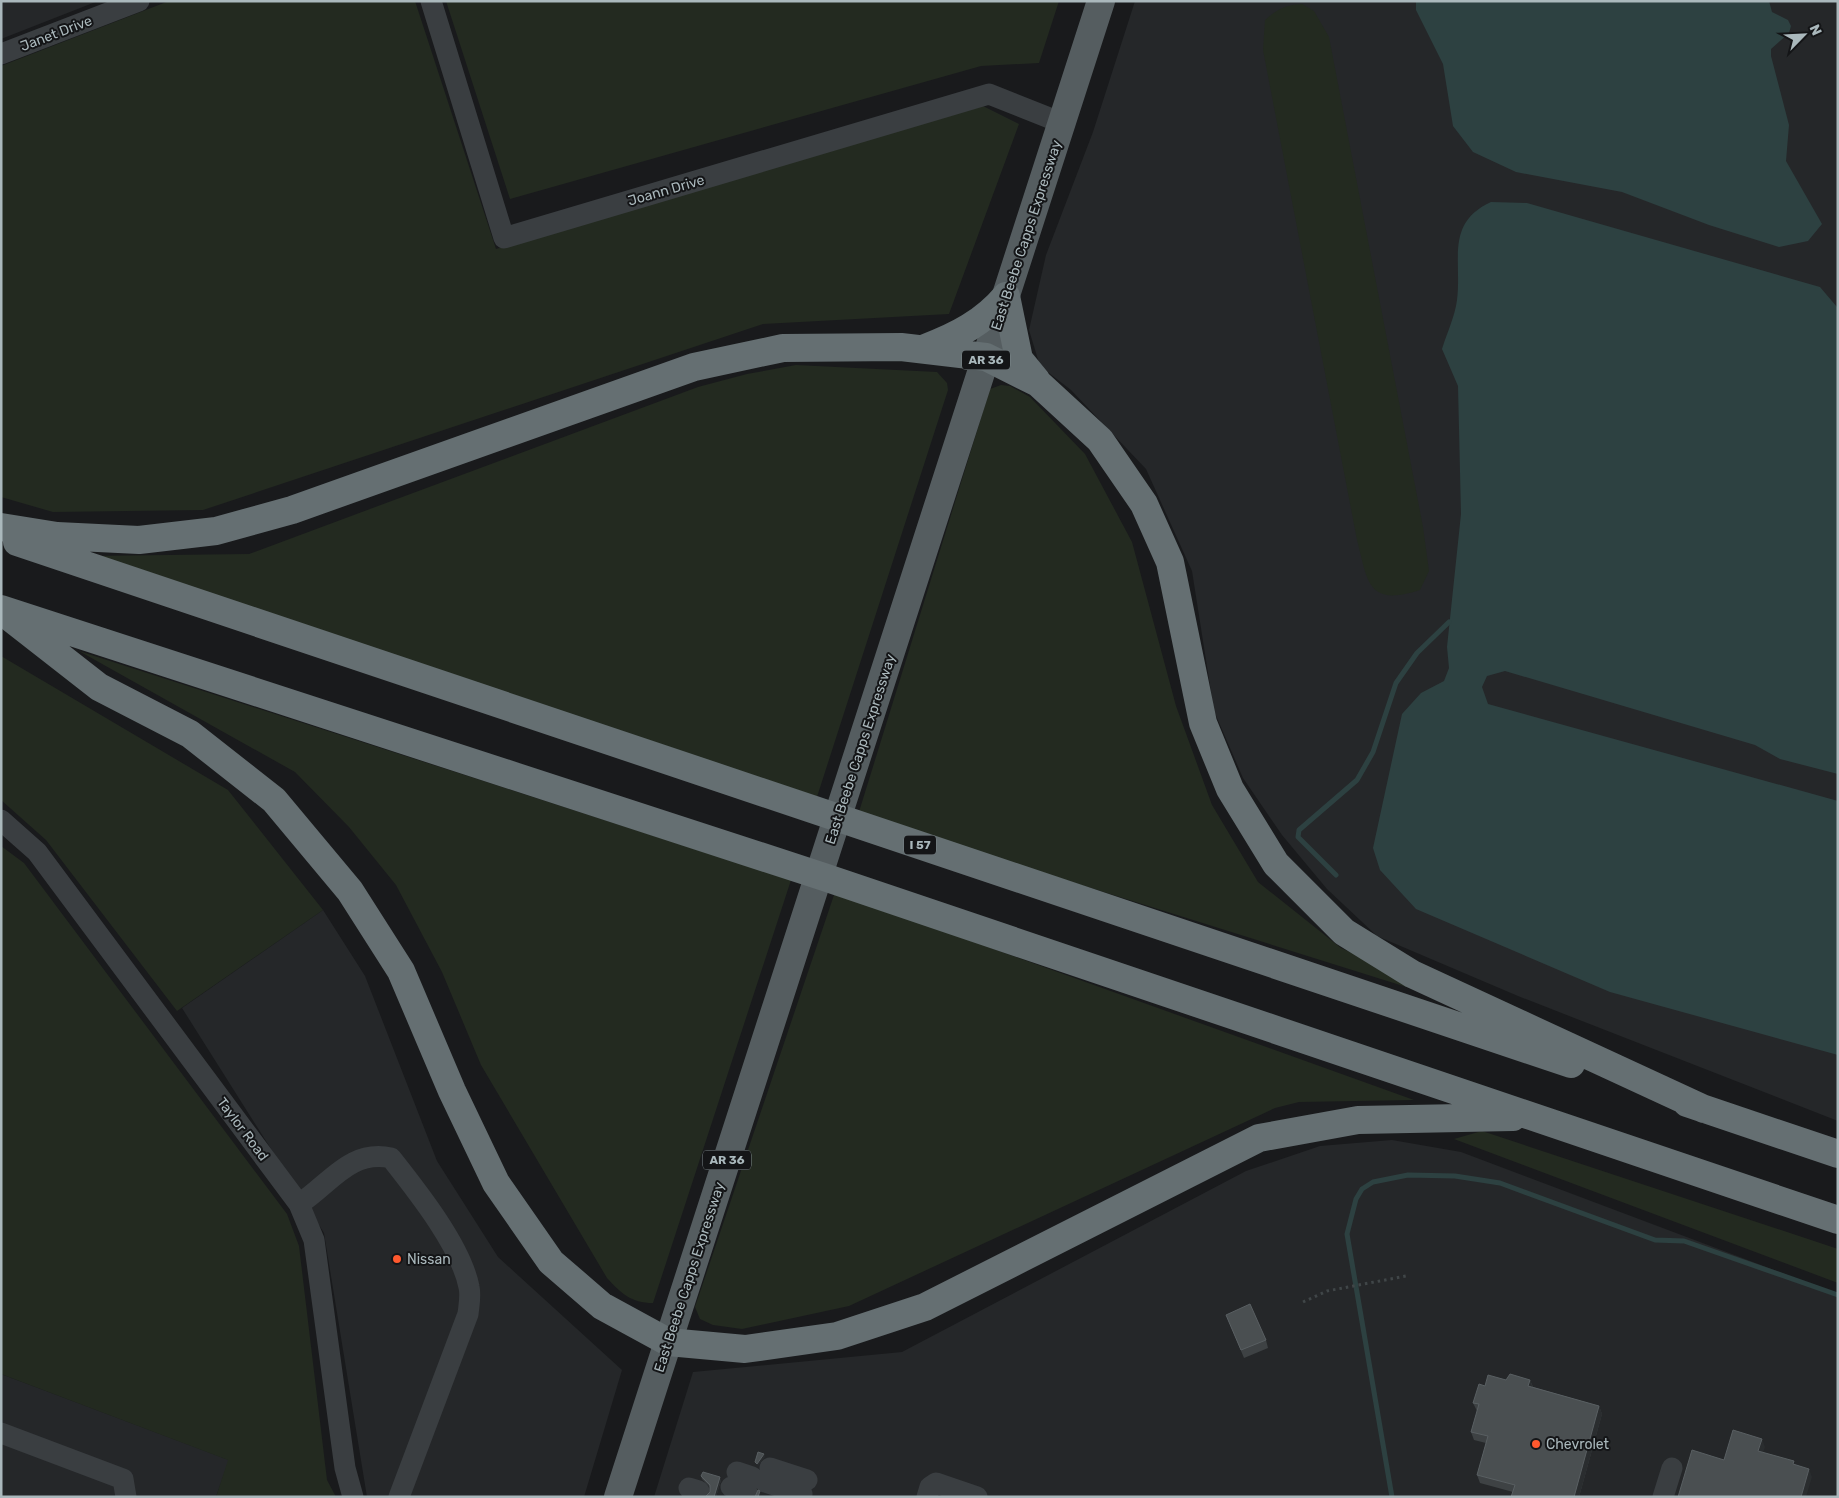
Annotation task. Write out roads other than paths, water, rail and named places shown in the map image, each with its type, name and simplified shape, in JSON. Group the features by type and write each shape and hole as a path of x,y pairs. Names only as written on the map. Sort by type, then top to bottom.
{"highway":[{"path":"921,349 960,334 992,312 1006,296"},
{"path":"1006,296 1019,359 1038,382 1100,440 1144,504 1170,562 1203,723 1230,789 1276,864 1344,932 1412,974 1704,1109"},
{"path":"1,527 57,536 139,540 216,531 292,510 694,367 784,348 921,349 986,357 1038,382"},
{"name":"I 57","path":"1,537 1838,1154"},
{"path":"1,610 824,877 1838,1220"},
{"path":"1,610 99,687 190,734 274,800 350,891 401,971 452,1091 496,1183 551,1262 602,1306 668,1342 745,1349 837,1336 924,1308 1259,1138 1358,1120 1532,1117"}],"main road":[{"name":"East Beebe Capps Expressway","path":"618,1497 1101,1"}],"street":[{"name":"Janet Drive","path":"1,54 139,1"},
{"name":"Joann Drive","path":"431,1 504,238 989,94 1062,123"},
{"name":"Taylor Road","path":"1,820 37,852 299,1204 314,1240 344,1468 353,1497"},
{"path":"299,1204 350,1163 377,1155 391,1158 430,1208 453,1246 469,1286 468,1314 400,1497"},
{"path":"1,1433 123,1479 126,1497"},
{"path":"1663,1497 1672,1468"},
{"path":"752,1479 805,1487"},
{"path":"926,1497 930,1487 936,1484 977,1497"}],"water":[{"path":"1416,1 1769,1 1772,12 1788,20 1791,26 1789,33 1771,49 1771,56 1789,125 1786,161 1822,224 1808,241 1779,247 1709,225 1622,192 1516,172 1473,152 1453,126 1443,64 1416,10"},
{"path":"1491,202 1527,203 1820,287 1837,307 1838,774 1780,759 1755,745 1505,671 1487,676 1482,687 1488,704 1838,801 1838,1055 1610,992 1416,909 1380,870 1373,848 1402,714 1421,693 1444,681 1449,668 1447,647 1461,514 1458,386 1442,349 1457,300 1458,257 1461,232 1467,221 1477,211"}],"waterway":[{"path":"1336,875 1298,837 1299,830 1357,780 1373,752 1396,683 1417,653 1449,622"},
{"path":"1392,1497 1347,1234 1356,1199 1362,1189 1373,1182 1408,1175 1455,1176 1500,1183 1655,1240 1684,1241 1838,1295"}],"place":[{"name":"Nissan","path":"397,1259"},
{"name":"Chevrolet","path":"1536,1444"}]}
